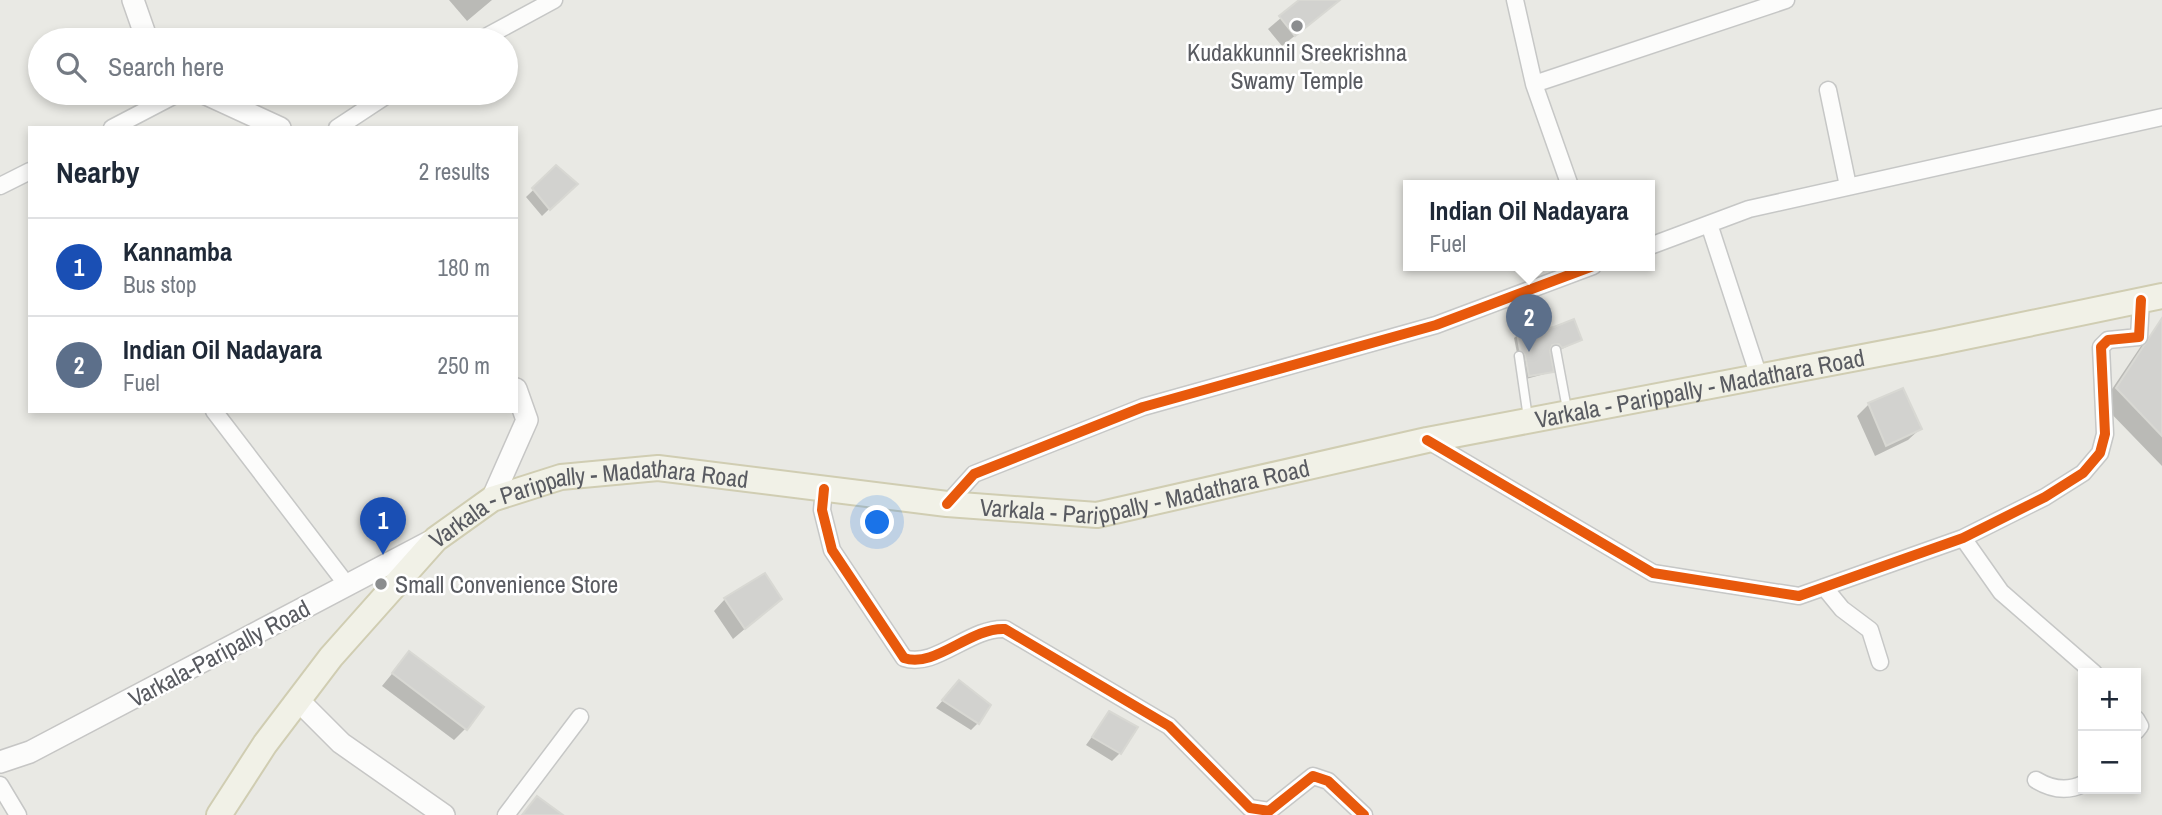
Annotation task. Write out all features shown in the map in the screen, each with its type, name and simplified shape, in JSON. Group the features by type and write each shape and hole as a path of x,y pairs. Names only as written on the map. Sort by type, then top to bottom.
{"main road":[{"path":"133,0 143,28"},
{"path":"230,105 276,126"},
{"name":"Varkala - Parippally - Madathara Road","path":"219,815 265,744 331,657 436,539 492,499 561,477 658,468 947,504 1097,515 1427,440 2152,298"},
{"path":"492,499 527,420 518,395"},
{"name":"Varkala-Paripally Road","path":"0,762 30,752 436,539"},
{"path":"298,700 341,743 444,815"}],"street":[{"path":"502,28 554,0"},
{"path":"1515,0 1534,84 1568,180"},
{"path":"1534,84 1786,0"},
{"path":"1828,90 1848,187"},
{"path":"116,126 156,105"},
{"path":"340,126 372,105"},
{"path":"1655,244 1749,209 2162,117"},
{"path":"0,186 28,172"},
{"path":"1709,224 1759,377"},
{"path":"947,504 974,474 1143,407 1436,325 1580,271"},
{"path":"1427,440 1653,573 1799,596 1963,538 2045,497 2083,473 2100,453 2105,434 2101,346 2108,340 2139,337 2152,298"},
{"path":"216,413 347,586"},
{"path":"824,489 822,510 832,550 904,658 920,661 990,628 1005,629 1169,726 1250,808 1269,811 1313,776 1328,781 1364,815"},
{"path":"1963,538 2001,592 2088,668"},
{"path":"1824,587 1842,609 1870,630 1880,662"},
{"path":"506,815 580,717"},
{"path":"2036,780 2049,787 2064,789 2078,785"},
{"path":"0,785 19,815"}],"lane":[{"path":"1556,349 1568,413"},
{"path":"1519,356 1529,421"}],"building":[{"name":"Kudakkunnil Sreekrishna Swamy Temple","path":"1299,0 1340,0 1295,36 1279,16"},
{"path":"556,165 578,184 550,210 532,188"},
{"path":"2162,318 2162,436 2116,388"},
{"path":"1574,319 1582,340 1562,348 1559,344 1552,345 1550,351 1554,372 1529,376 1517,333 1554,327"},
{"path":"1903,388 1922,429 1886,446 1868,403"},
{"path":"765,573 782,599 745,629 724,598"},
{"path":"409,651 484,707 467,730 392,673"},
{"path":"959,680 991,705 979,724 942,700"},
{"path":"1109,711 1138,727 1121,754 1092,737"},
{"path":"537,796 563,815 522,815"}],"cycle path":[{"path":"947,504 974,474 1143,407 1436,325 1580,271"},
{"path":"1427,440 1653,573 1799,596 1963,538 2045,497 2083,473 2100,453 2105,434 2101,347 2108,340 2139,337 2141,300"},
{"path":"824,489 822,510 832,550 904,658 928,658 979,634 1005,629 1169,726 1250,808 1269,811 1313,776 1328,781 1364,815"}],"place":[{"name":"Kudakkunnil Sreekrishna Swamy Temple","path":"1297,26"},
{"name":"Indian Oil Nadayara","path":"1529,352"},
{"name":"Kannamba","path":"383,555"},
{"name":"Small Convenience Store","path":"381,584"}]}
